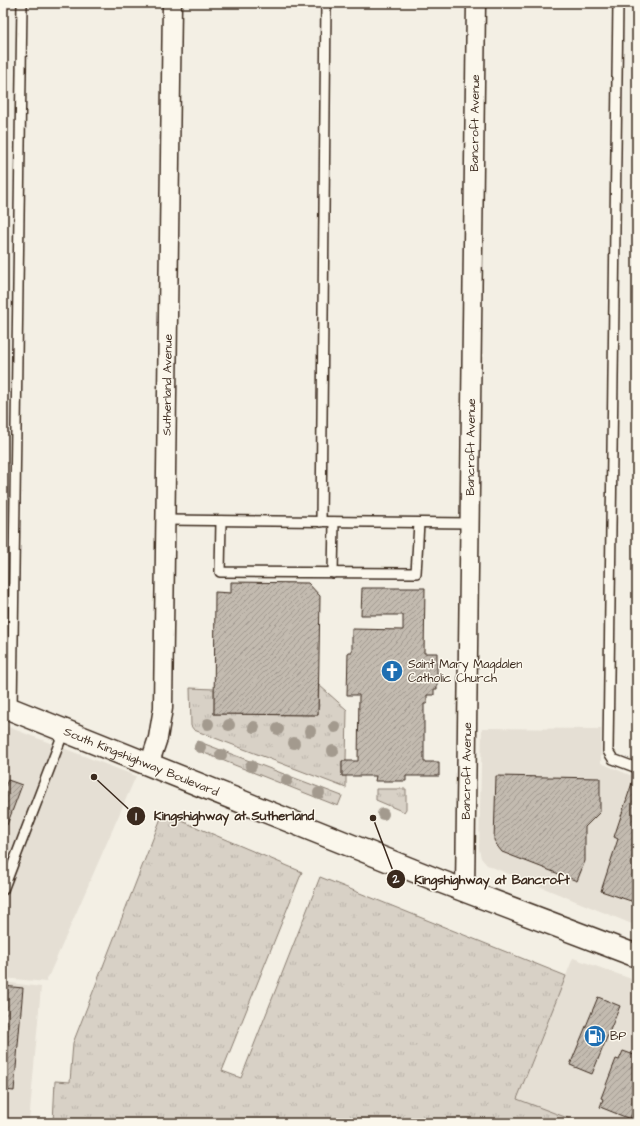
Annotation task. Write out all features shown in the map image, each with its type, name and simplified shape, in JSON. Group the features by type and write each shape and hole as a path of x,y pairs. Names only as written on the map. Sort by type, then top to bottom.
{"main road":[{"name":"South Kingshighway Boulevard","path":"8,708 465,891 637,956"}],"street":[{"name":"Sutherland Avenue","path":"149,764 158,738 163,708 172,3"},
{"name":"Bancroft Avenue","path":"465,891 476,3"}],"lane":[{"path":"8,708 22,3"},
{"path":"320,522 326,3"},
{"path":"618,3 608,751 612,759 637,768"},
{"path":"165,520 470,523"},
{"path":"221,521 220,572 416,573 419,523"},
{"path":"333,573 334,522"},
{"path":"3,890 64,731"}],"shaded area":[{"path":"3,725 136,776 46,982 3,978"},
{"path":"482,728 601,729 601,763 637,778 637,926 487,865 481,858 479,849"},
{"path":"573,958 637,981 637,1108 631,1123 581,1123 517,1099"},
{"path":"3,982 41,987 29,1123 3,1123"}],"green space":[{"path":"319,685 347,710 346,761 342,761 342,776 346,776 346,788 194,730 191,726 190,688 214,689 214,714 318,715"},
{"path":"197,741 342,796 338,806 194,749"},
{"path":"376,789 406,789 406,809 404,812 376,800"},
{"path":"163,813 302,872 222,1071 241,1078 320,877 566,976 517,1099 581,1123 53,1123 55,1081 70,1082 73,1043"}],"building":[{"path":"231,582 308,583 320,596 318,715 214,714 215,592 231,593"},
{"name":"Saint Mary Magdalen Catholic Church","path":"362,588 425,588 424,653 437,653 437,689 434,689 434,695 427,695 427,704 424,704 424,762 439,762 439,776 406,776 406,781 375,781 376,776 342,776 342,761 358,761 359,695 347,695 348,652 352,652 352,629 403,630 403,615 361,615"},
{"path":"496,776 600,778 600,812 585,827 585,861 577,881 502,852 498,847 494,840"},
{"path":"634,777 637,778 637,903 601,891 618,839 614,837"},
{"path":"8,780 22,785 7,825 3,823 3,785 5,786"},
{"path":"3,986 23,988 14,1091 4,1090 3,1096"},
{"name":"BP","path":"598,997 620,1006 592,1074 570,1065"},
{"path":"623,1051 637,1056 637,1100 630,1119 600,1107 603,1099 601,1098 616,1059 619,1060"}],"place":[{"name":"Saint Mary Magdalen Catholic Church","path":"392,671"},
{"name":"Kingshighway at Sutherland","path":"94,777"},
{"name":"Kingshighway at Bancroft","path":"373,818"},
{"name":"BP","path":"595,1036"}]}
